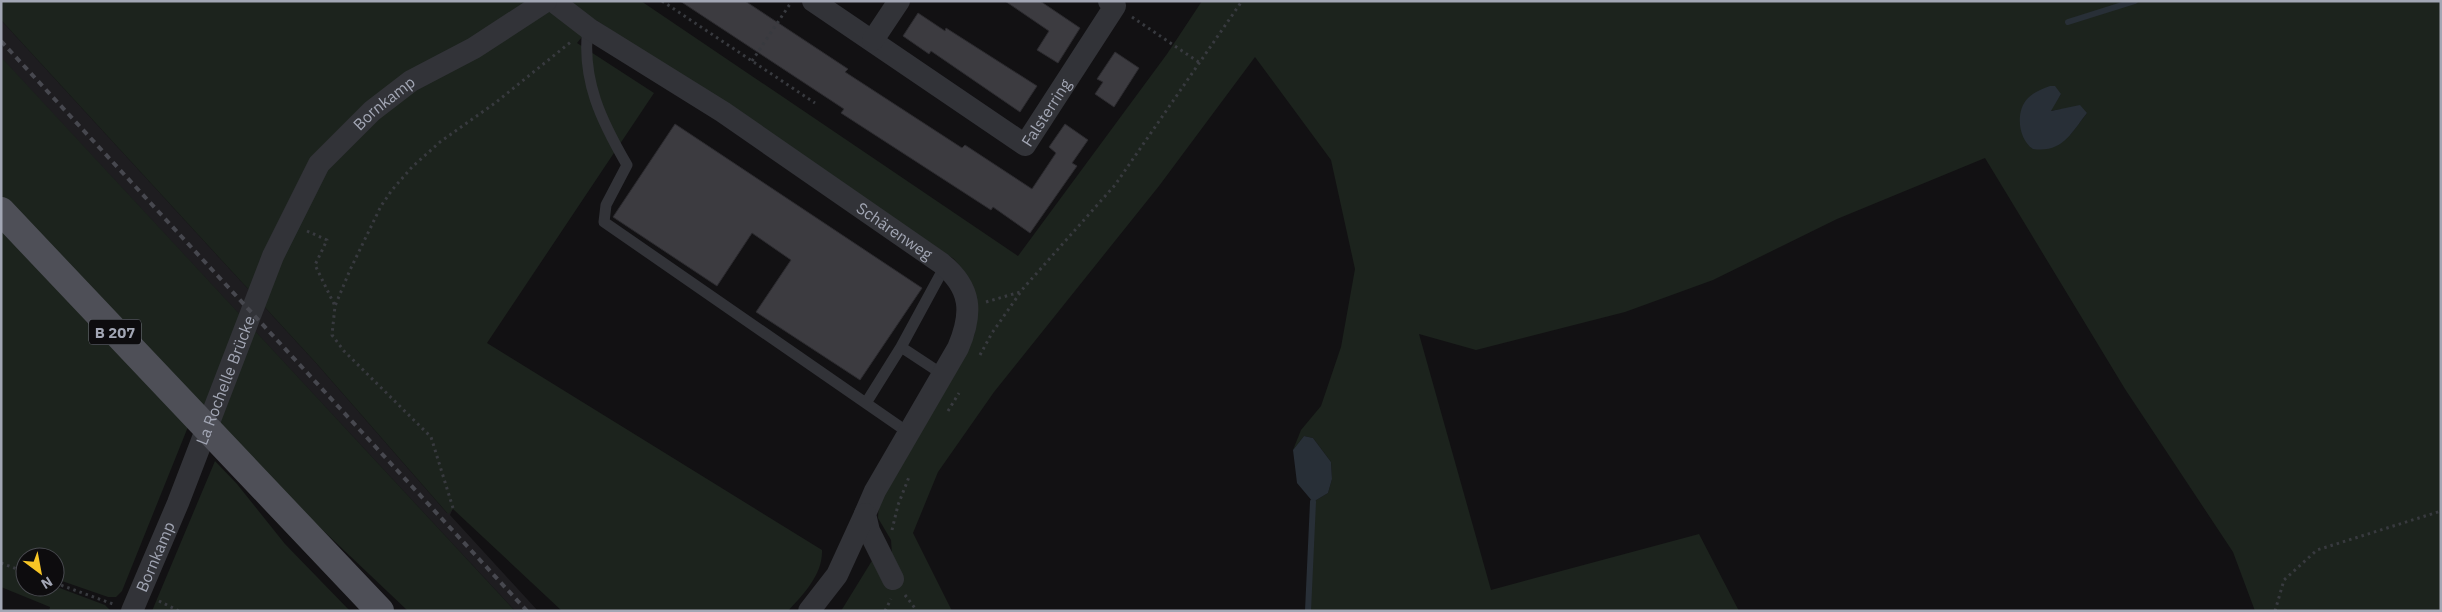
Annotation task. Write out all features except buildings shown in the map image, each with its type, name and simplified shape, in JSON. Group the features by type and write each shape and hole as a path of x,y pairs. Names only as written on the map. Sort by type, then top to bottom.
{"main road":[{"name":"B 207","path":"1,211 380,611"}],"street":[{"name":"Bornkamp","path":"273,256 319,164 372,112 411,81 474,48 546,1"},
{"name":"Schärenweg","path":"553,1 588,28 723,112 945,266 954,273 961,284 968,307 966,330 875,491 836,576 810,611"},
{"path":"813,1 873,40 898,1"},
{"name":"Falsterring","path":"873,40 1025,146 1112,3"},
{"name":"La Rochelle Brücke","path":"178,503 273,256"},
{"name":"Bornkamp","path":"125,608 178,503"},
{"path":"865,514 869,531 880,558 898,585"}],"lane":[{"path":"588,28 586,67 597,105 610,135 627,165 606,205 604,222 910,432"},
{"path":"866,403 902,347 945,266"},
{"path":"902,347 942,374"}],"path":[{"path":"662,1 815,103"},
{"path":"752,61 792,1"},
{"path":"978,358 992,333 1020,292 1115,185 1242,1"},
{"path":"1112,3 1200,63"},
{"path":"453,508 431,437 344,351 332,335 335,306 381,206 412,167 440,142 516,87 588,28"},
{"path":"302,229 327,240 315,265 335,306"},
{"path":"968,307 1020,292"},
{"path":"945,416 964,384"},
{"path":"880,558 912,471"},
{"path":"2275,611 2284,580 2317,550 2441,511"},
{"path":"1,563 15,568"},
{"path":"898,585 917,611"},
{"path":"65,587 125,608"}],"shaded area":[{"path":"1,1 641,1 1018,256 1167,54 1202,1 2441,1 2441,611 2255,611 2233,552 2125,389 1985,158 1837,219 1713,280 1625,312 1476,350 1419,334 1491,590 1699,534 1739,611 1308,611 1313,502 1328,493 1332,479 1331,462 1313,438 1304,436 1293,450 1301,430 1321,406 1341,347 1355,269 1331,160 1255,57 1159,186 994,392 938,472 913,533 952,611 841,611 873,559 893,569 891,540 878,518 879,499 974,336 976,305 971,286 961,267 954,259 596,20 577,43 654,93 487,343 822,550 816,575 806,591 788,611 562,611 453,509 448,514 317,364 1,20","holes":["2061,94 2050,111 2062,109 2087,113 2070,135 2027,99"]},
{"path":"1,20 317,364 447,513 453,508 450,515 538,611 515,611 1,58"},
{"path":"1,57 515,611 408,611 311,519 198,402 122,591 116,597 108,597 65,582 65,547 15,547 15,593 1,587"},
{"path":"2050,86 2055,86 2061,94 2051,111 2080,105 2087,113 2071,134 2059,145 2052,148 2033,149 2024,139 2021,132 2021,110 2030,96"},
{"path":"1304,436 1313,438 1331,462 1332,479 1328,493 1313,502 1297,483 1293,450"},
{"path":"215,461 237,484 285,544 350,611 152,611"},
{"path":"65,590 105,605 111,611 49,611 50,607 26,597 65,597"}],"waterway":[{"path":"2068,22 2135,1"},
{"path":"1308,611 1313,502"}],"railway":[{"path":"1,41 527,611"}]}
